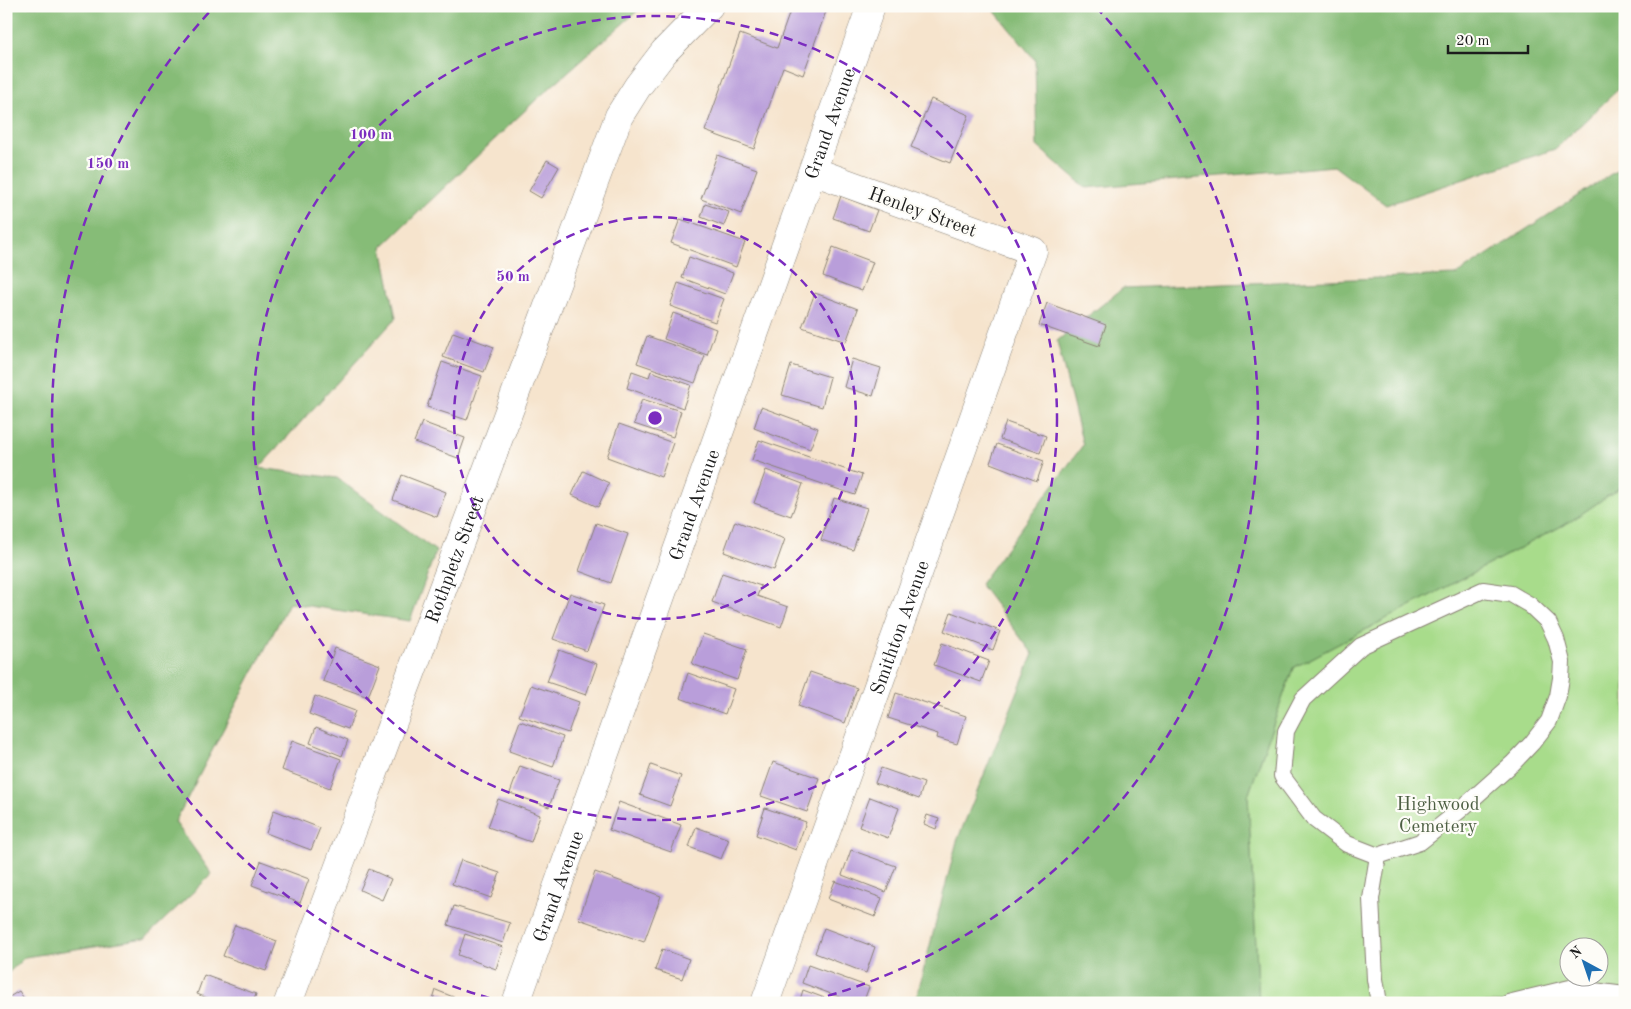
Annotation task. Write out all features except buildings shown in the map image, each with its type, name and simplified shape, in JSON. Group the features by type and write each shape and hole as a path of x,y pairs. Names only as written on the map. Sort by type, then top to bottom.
{"street":[{"name":"Rothpletz Street","path":"288,1003 619,116 638,86 664,52 709,6"},
{"name":"Grand Avenue","path":"516,1003 871,6"},
{"name":"Henley Street","path":"812,171 1034,252"},
{"name":"Smithton Avenue","path":"765,1003 1034,252"}],"lane":[{"path":"1483,590 1511,594 1530,605 1548,622 1556,639 1562,662 1561,678 1558,696 1549,721 1513,763 1451,818 1420,842 1378,856 1347,844 1314,819 1282,776 1286,731 1303,698 1361,646 1483,590"},
{"path":"1378,856 1372,899 1375,979 1379,1003"},
{"path":"1508,1003 1570,988 1625,995"}],"green space":[{"path":"6,6 643,6 537,99 382,247 396,318 259,468 337,478 436,551 410,621 289,603 175,822 212,874 145,938 25,957 6,975"},
{"path":"989,6 1625,6 1625,83 1555,149 1386,205 1334,166 1086,188 1037,146 1035,60"},
{"path":"1625,165 1625,315 1622,321 1625,322 1625,484 1571,521 1293,668 1248,796 1259,1003 915,1003 957,841 1033,654 980,584 1083,445 1057,341 1123,288 1456,275"},
{"name":"Highwood Cemetery","path":"1625,484 1625,1003 1259,1003 1248,796 1293,668 1571,521"}]}
